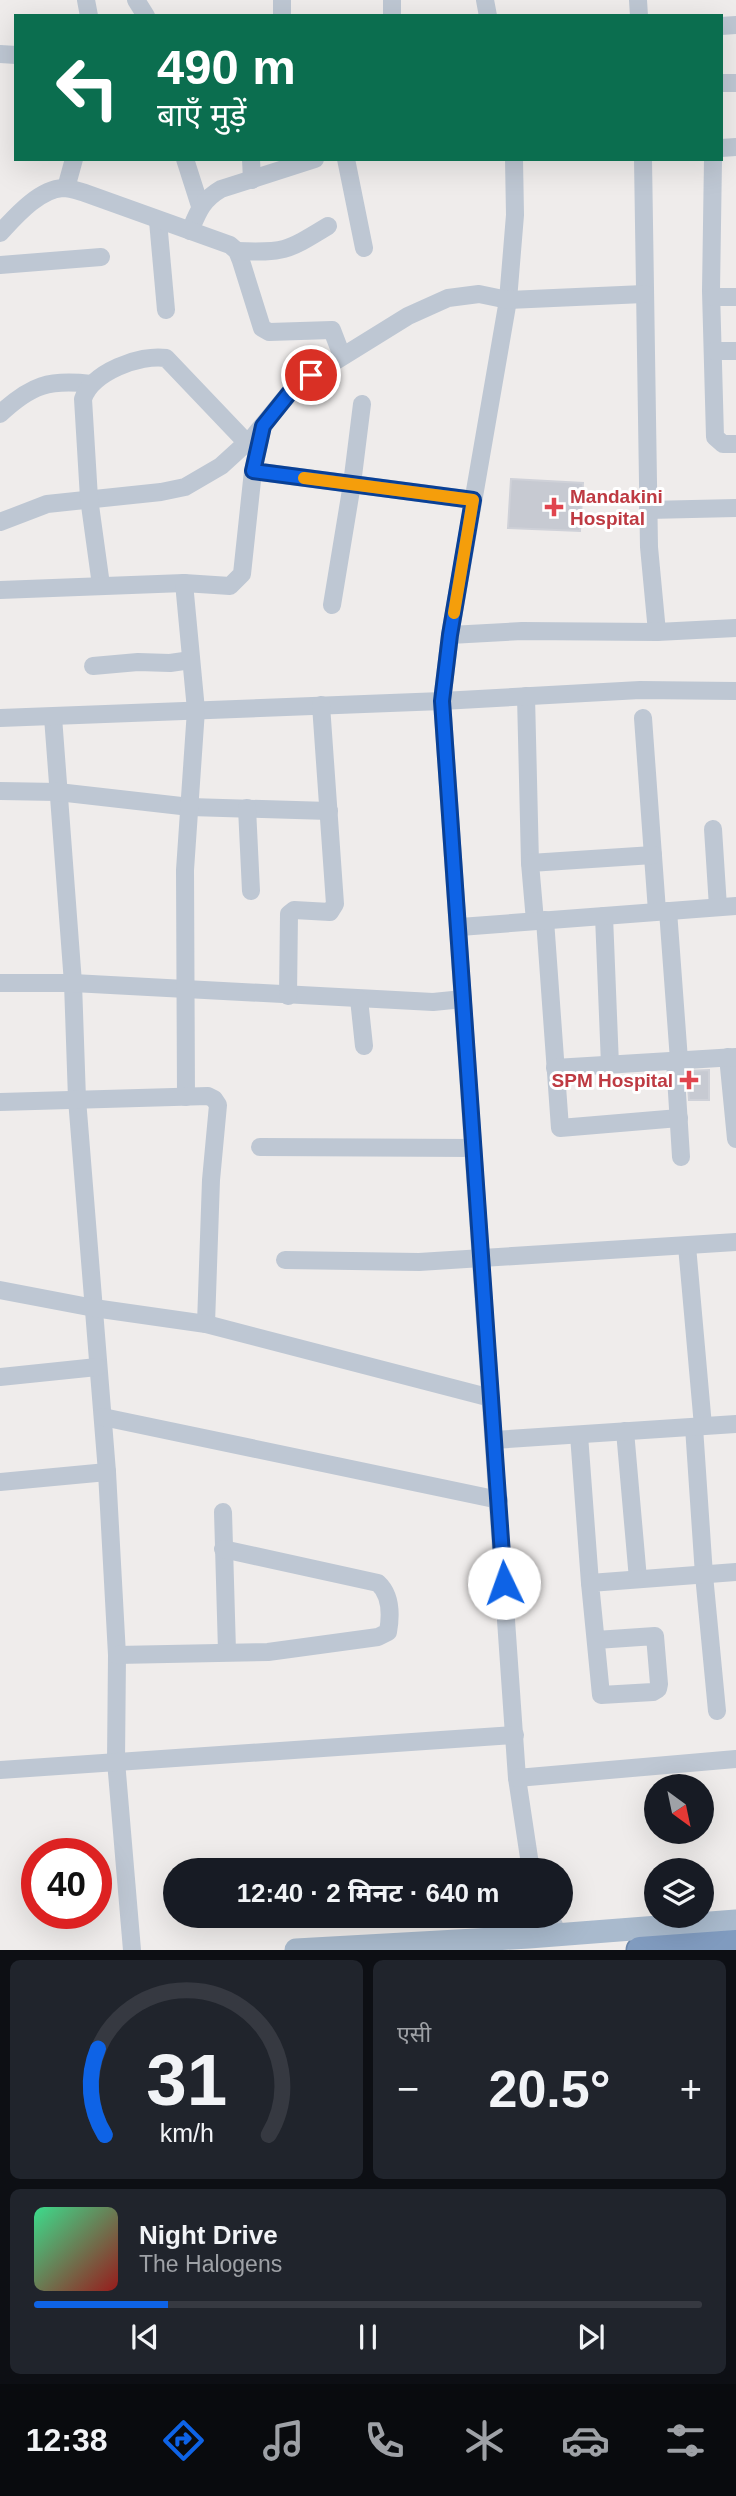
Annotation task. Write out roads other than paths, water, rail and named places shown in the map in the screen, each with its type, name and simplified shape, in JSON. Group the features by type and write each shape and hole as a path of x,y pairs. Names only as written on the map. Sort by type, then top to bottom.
{"highway":[{"path":"640,1950 736,1943"}],"main road":[{"path":"296,1950 736,1921"}],"street":[{"path":"66,188 73,161"},
{"path":"186,161 200,206"},
{"path":"251,161 252,180"},
{"path":"190,231 200,206 208,197 221,190 309,161"},
{"path":"346,161 364,248"},
{"path":"514,161 515,215 508,300 450,635 442,701 460,927 517,1778 529,1858"},
{"path":"643,161 648,510 657,632"},
{"path":"713,161 711,291 715,437 723,444 736,444"},
{"path":"0,233 38,198 53,190 66,188 190,231 237,251 281,251 293,248 328,226"},
{"path":"158,221 166,310"},
{"path":"237,251 262,328 269,332 332,330 342,356"},
{"path":"0,265 101,257"},
{"path":"0,523 47,504 161,492 184,487 220,466 247,443 295,386 408,316 448,298 479,294 508,300 644,294"},
{"path":"713,298 736,297"},
{"path":"714,351 736,351"},
{"path":"101,585 89,498 83,399 91,384 130,362 146,358 166,358 247,443"},
{"path":"0,413 19,397 42,385 71,382 91,384"},
{"path":"332,605 362,404"},
{"path":"0,590 184,583 230,586 242,574 253,471 263,426"},
{"path":"253,471 473,500"},
{"path":"648,510 736,508"},
{"path":"184,583 196,710 185,870 186,1097"},
{"path":"450,635 522,631 657,632 736,628"},
{"path":"93,666 191,660"},
{"path":"0,718 442,701 640,690 736,691"},
{"path":"526,696 530,863 540,921 559,1128 679,1118"},
{"path":"288,996 289,914 294,910 330,912 335,904 321,705"},
{"path":"53,717 73,983 77,1099 107,1472 117,1655 116,1761 132,1950"},
{"path":"643,718 653,855 662,911 677,1060 681,1157"},
{"path":"0,791 58,792 190,807 329,811"},
{"path":"247,808 251,891"},
{"path":"713,829 718,908"},
{"path":"530,863 653,855"},
{"path":"460,927 736,906"},
{"path":"604,916 610,1065"},
{"path":"0,983 73,983 433,1002 463,999"},
{"path":"359,999 364,1046"},
{"path":"555,1068 732,1057 736,1139"},
{"path":"0,1102 208,1096 214,1099 218,1105 211,1180 206,1324"},
{"path":"260,1147 473,1148"},
{"path":"285,1260 419,1262 736,1242"},
{"path":"687,1247 704,1574 717,1711"},
{"path":"0,1290 94,1308 206,1324 491,1398"},
{"path":"0,1377 97,1367"},
{"path":"103,1417 499,1500"},
{"path":"494,1440 736,1424"},
{"path":"625,1432 638,1579"},
{"path":"579,1435 590,1583 601,1695 653,1692 658,1689 655,1636 596,1640"},
{"path":"0,1482 107,1472"},
{"path":"223,1512 227,1651"},
{"path":"117,1655 268,1652 378,1637 388,1632 390,1617 387,1597 378,1583 223,1549"},
{"path":"590,1583 736,1573"},
{"path":"0,1770 515,1735"},
{"path":"517,1778 736,1759"}],"place":[{"name":"Mandakini Hospital","path":"554,507"},
{"name":"SPM Hospital","path":"689,1080"}]}
